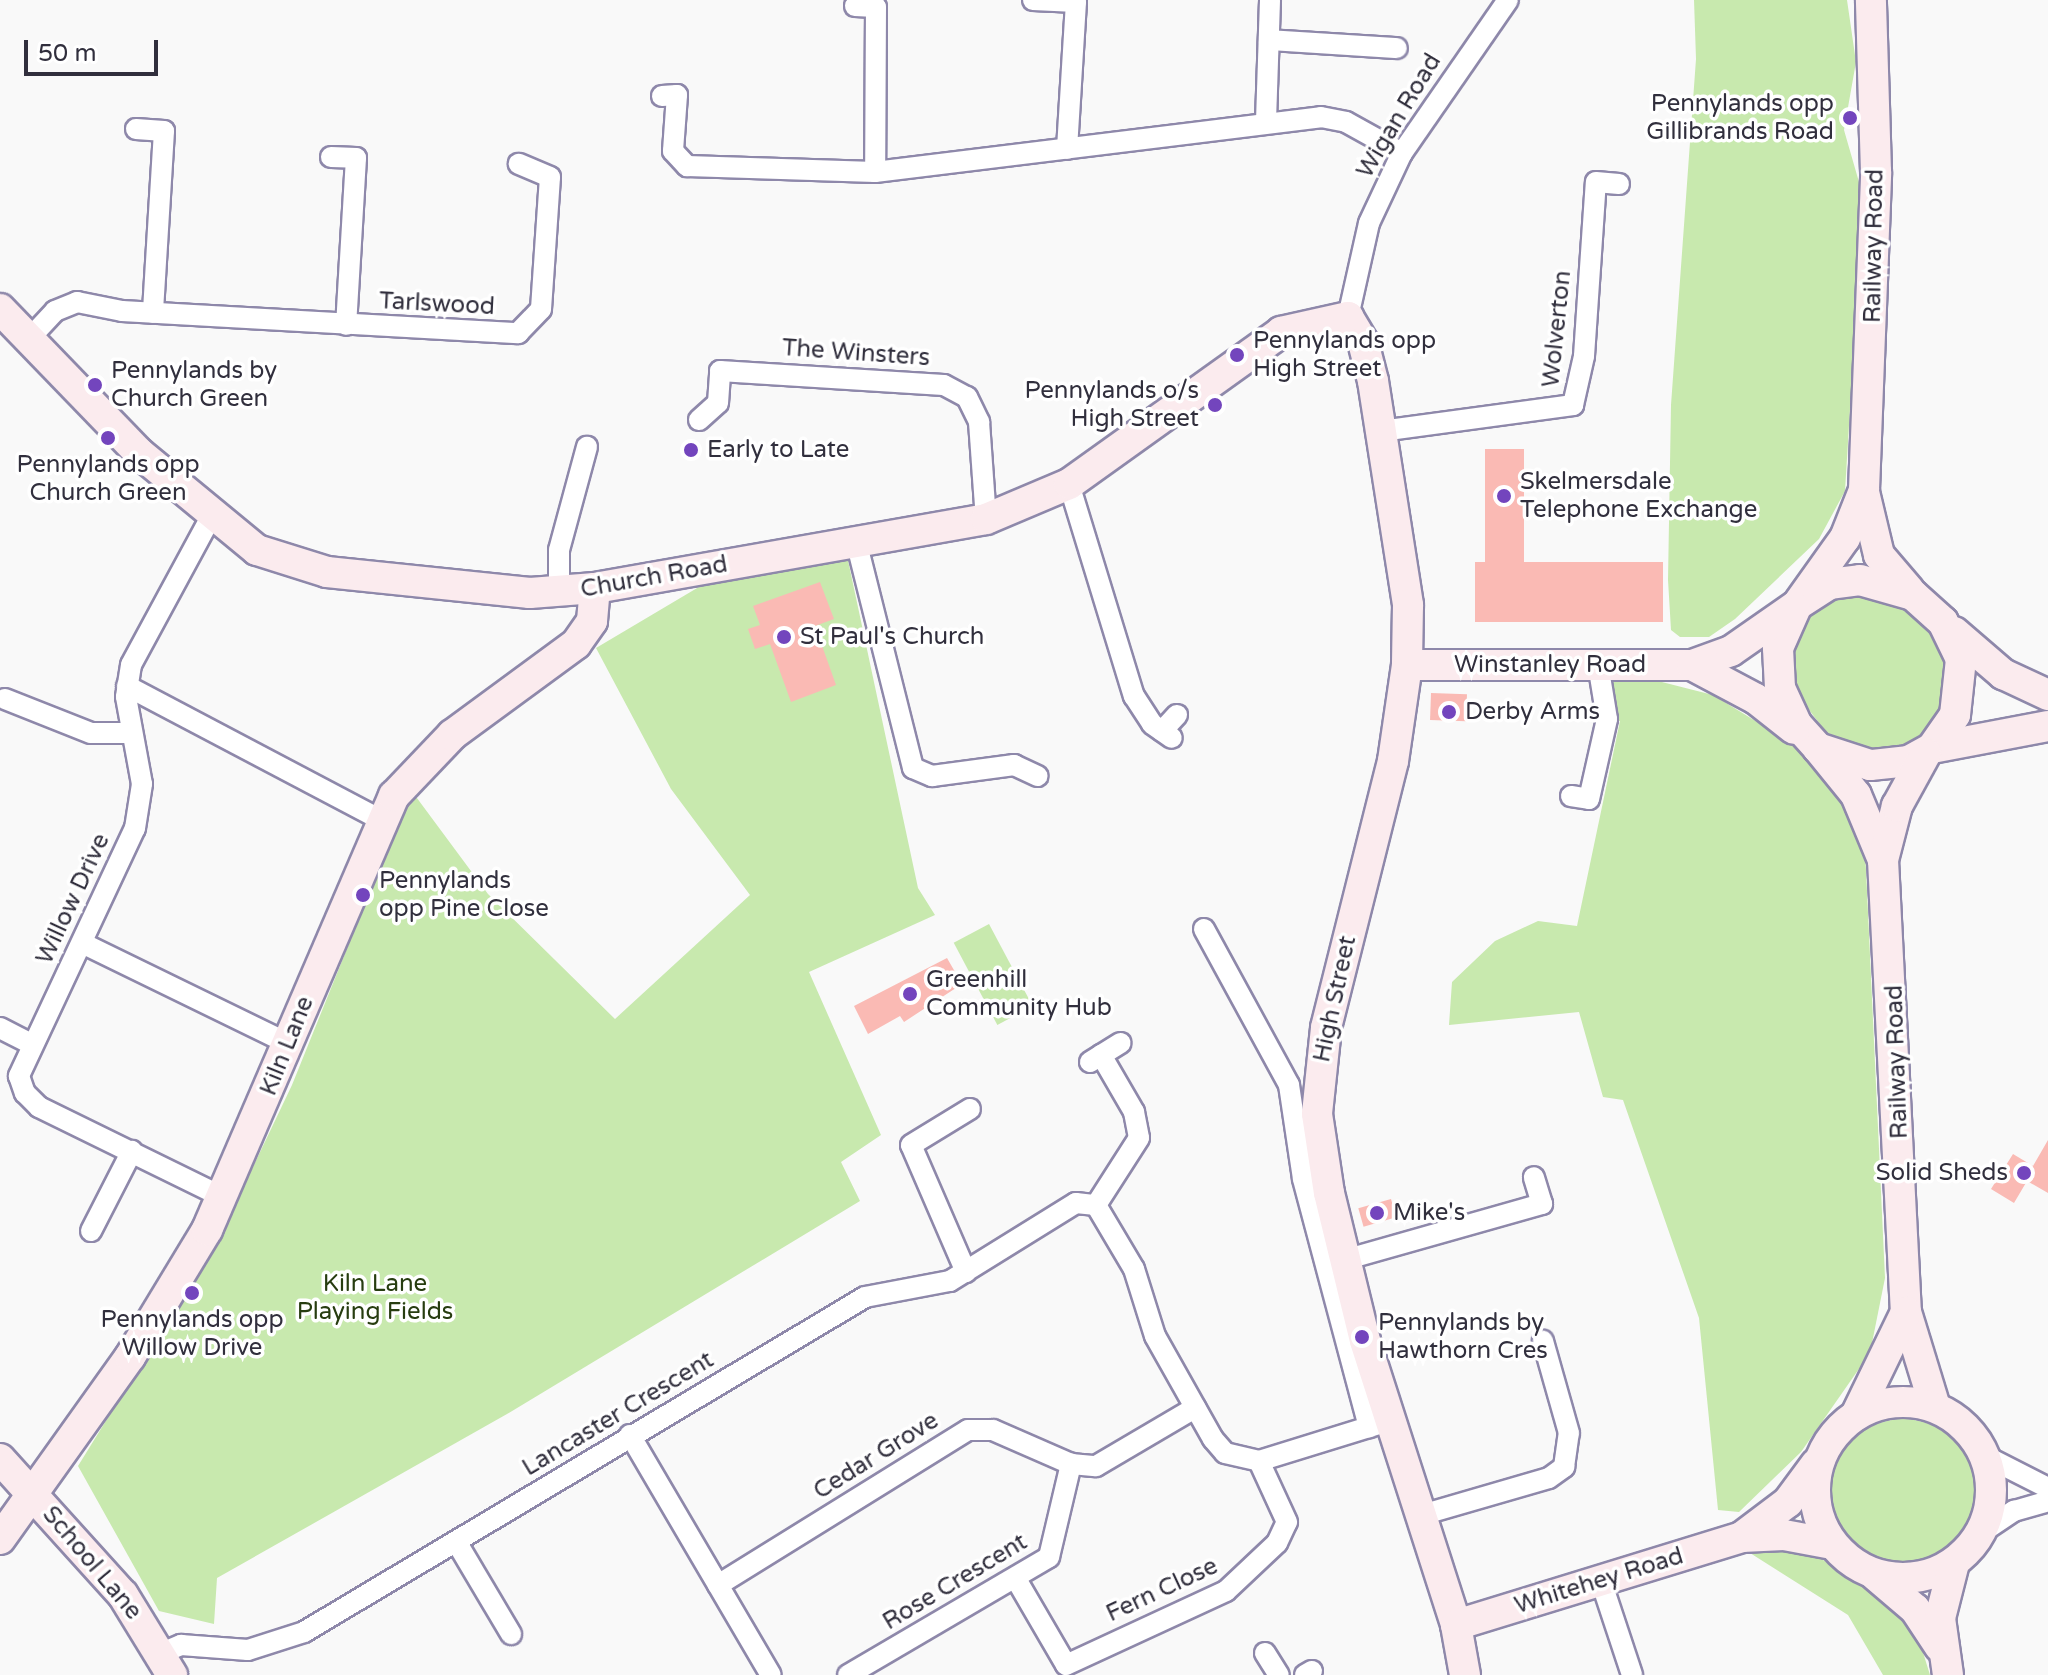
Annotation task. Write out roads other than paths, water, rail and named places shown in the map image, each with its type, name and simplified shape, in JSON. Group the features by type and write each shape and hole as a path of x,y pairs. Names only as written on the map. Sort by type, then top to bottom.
{"street":[{"path":"1033,0 1076,2 1067,149"},
{"path":"1266,121 1270,0"},
{"name":"Wigan Road","path":"1348,317 1369,223 1402,153 1508,0"},
{"name":"Railway Road","path":"1871,1 1876,187 1864,490 1879,555 1913,595"},
{"path":"855,6 876,7 875,172"},
{"path":"1269,40 1397,48"},
{"path":"662,96 677,95 673,151 687,166 875,172 1266,121 1346,122 1402,153"},
{"path":"136,129 164,131 153,313"},
{"path":"331,157 356,158 346,325"},
{"name":"Tarlswood","path":"29,339 71,304 153,313 508,335 532,324 543,299 550,177 519,164"},
{"name":"Wolverton","path":"1381,431 1573,405 1584,356 1596,182 1619,184"},
{"name":"Church Road","path":"0,309 128,442 257,550 300,567 559,593 857,545 986,519 1069,484 1281,332 1348,317"},
{"name":"High Street","path":"1348,317 1363,342 1381,431 1408,605 1407,665 1393,761 1320,1062 1320,1148 1379,1424 1418,1516 1456,1625 1465,1675"},
{"name":"The Winsters","path":"699,420 718,403 720,371 944,385 967,397 979,422 986,519"},
{"path":"559,593 559,550 587,447"},
{"path":"1069,484 1134,696 1167,734 1177,715"},
{"name":"Railway Road","path":"1798,603 1845,538 1864,490"},
{"name":"Willow Drive","path":"212,515 131,665 127,686 142,784 135,828 19,1076 31,1101 223,1197"},
{"path":"857,545 913,768 932,776 1014,765 1038,776"},
{"path":"2048,695 1986,662 1913,595 1879,582 1844,581 1798,603 1784,627 1777,667 1786,708 1814,745 1870,765 2048,726"},
{"name":"Kiln Lane","path":"0,1539 157,1317 223,1197 381,820 429,754 576,644 592,621 595,588"},
{"name":"Winstanley Road","path":"1407,665 1689,665 1739,646 1798,603"},
{"path":"1929,751 1955,715 1962,678 1958,650 1943,622"},
{"path":"1571,796 1589,799 1607,719 1598,664"},
{"name":"Winstanley Road","path":"1689,665 1756,699 1814,745"},
{"path":"127,686 381,820"},
{"path":"5,699 91,733 132,733"},
{"name":"Railway Road","path":"1814,745 1856,795 1883,860"},
{"name":"Railway Road","path":"1929,751 1897,806 1883,860 1906,1312 1935,1407"},
{"path":"1121,1043 1095,1059 1134,1112 1139,1138 1096,1205 1129,1258 1155,1336 1195,1408 1225,1453 1259,1461 1379,1424 1303,1179 1289,1085 1204,929"},
{"path":"82,943 289,1044"},
{"path":"0,1028 32,1044"},
{"path":"966,1272 911,1145 970,1109"},
{"path":"91,1231 132,1151"},
{"path":"1344,1260 1542,1204 1534,1177"},
{"name":"Lancaster Crescent","path":"167,1664 181,1645 248,1650 285,1641 457,1543 630,1435 874,1293 935,1286 966,1272 1076,1203 1096,1205"},
{"name":"Railway Road","path":"1856,1415 1906,1312"},
{"path":"1418,1516 1549,1478 1564,1467 1569,1433 1543,1341"},
{"path":"1730,1541 1788,1502 1824,1451 1856,1415 1908,1401 1935,1407 1956,1419 1985,1456 1991,1481 1981,1533"},
{"path":"1071,1464 1096,1466 1195,1408"},
{"name":"Cedar Grove","path":"718,1585 968,1430 993,1430 1071,1464"},
{"path":"630,1435 771,1675"},
{"path":"1824,1451 1815,1498 1832,1544"},
{"path":"1985,1456 2048,1488"},
{"name":"School Lane","path":"0,1459 123,1595 167,1664"},
{"name":"Fern Close","path":"1016,1579 1068,1670 1226,1591 1251,1572 1287,1522 1259,1461"},
{"name":"Rose Crescent","path":"848,1675 1049,1557 1071,1464"},
{"path":"1945,1662 1940,1618 1954,1563 1981,1533 2014,1511 2048,1501"},
{"path":"1730,1541 1784,1535 1832,1544 1915,1609 1945,1662"},
{"name":"Whitehey Road","path":"1456,1625 1730,1541"},
{"path":"457,1543 511,1634"},
{"path":"1875,1575 1916,1577 1954,1563"},
{"path":"1601,1581 1632,1675"},
{"path":"1265,1653 1279,1675"}],"place":[{"name":"Pennylands opp Gillibrands Road","path":"1850,118"},
{"name":"Pennylands opp High Street","path":"1237,355"},
{"name":"Pennylands by Church Green","path":"95,385"},
{"name":"Pennylands o/s High Street","path":"1215,405"},
{"name":"Pennylands opp Church Green","path":"108,438"},
{"name":"Early to Late","path":"691,450"},
{"name":"Skelmersdale Telephone Exchange","path":"1504,496"},
{"name":"St Paul's Church","path":"784,637"},
{"name":"Derby Arms","path":"1449,712"},
{"name":"Pennylands opp Pine Close","path":"363,895"},
{"name":"Greenhill Community Hub","path":"910,994"},
{"name":"Solid Sheds","path":"2024,1173"},
{"name":"Mike's","path":"1377,1213"},
{"name":"Pennylands opp Willow Drive","path":"192,1293"},
{"name":"Pennylands by Hawthorn Cres","path":"1362,1337"}],"park label":[{"name":"Kiln Lane Playing Fields","path":"375,1298"}]}
